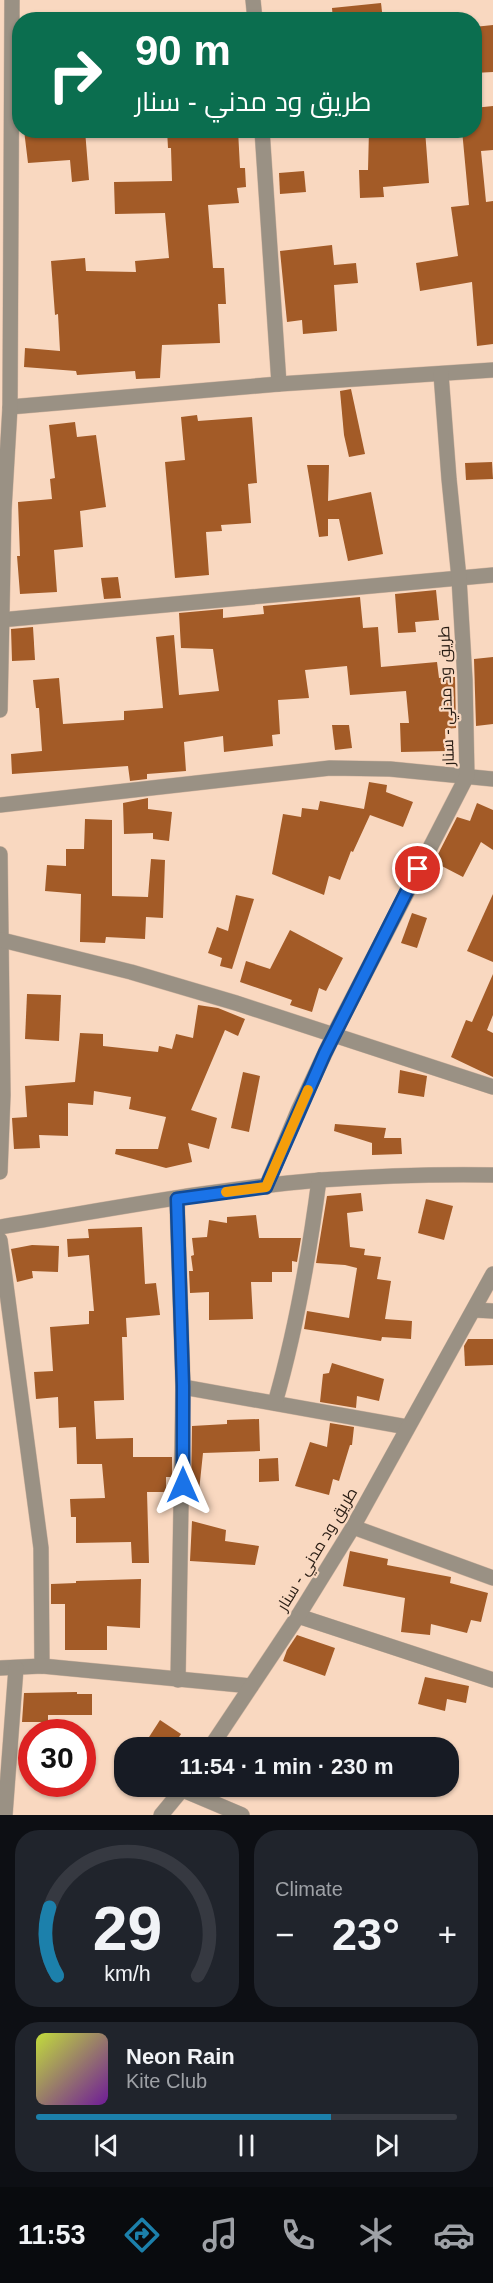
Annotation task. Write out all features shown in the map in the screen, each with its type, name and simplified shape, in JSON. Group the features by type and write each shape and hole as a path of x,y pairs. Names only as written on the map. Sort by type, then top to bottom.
{"street":[{"path":"0,710 4,510 10,407 12,0"},
{"path":"263,138 279,384"},
{"path":"10,407 279,384 493,370"},
{"name":"طريق ود مدني - سنار","path":"266,1187 334,1034 467,776 465,680 459,578 441,374"},
{"path":"1,620 493,575"},
{"path":"0,805 330,768 390,769 493,779"},
{"path":"0,854 3,1095 0,1172"},
{"path":"2,940 131,972 334,1034 493,1087"},
{"path":"0,1227 177,1199 320,1180 439,1174 493,1175"},
{"path":"274,1402 291,1348 320,1180"},
{"path":"177,1199 183,1386 178,1680"},
{"path":"0,1240 41,1548 42,1666"},
{"name":"طريق ود مدني - سنار","path":"217,1737 298,1616 353,1527 493,1274"},
{"path":"474,1310 493,1311"},
{"path":"183,1386 408,1427"},
{"path":"353,1527 493,1578"},
{"path":"298,1616 493,1680"},
{"path":"5,1815 8,1668 42,1666 251,1686"},
{"path":"161,1815 176,1797"},
{"path":"203,1797 242,1815"}],"building":[{"path":"381,3 382,12 332,12 332,8"},
{"path":"493,25 493,72 482,73 482,26"},
{"path":"493,106 493,150 481,151 486,202 493,201 493,344 477,346 472,282 420,291 416,263 458,256 451,207 469,205 463,138 482,138 482,107"},
{"path":"25,138 86,138 89,180 72,182 70,160 28,163"},
{"path":"167,138 238,138 240,168 245,168 246,187 237,188 239,203 208,205 213,268 224,268 226,304 218,304 220,343 162,345 160,378 136,379 135,371 77,375 76,371 24,367 25,348 60,351 51,261 85,258 86,271 136,272 135,261 169,258 165,213 115,214 114,182 172,181 171,148 168,148"},
{"path":"369,138 426,138 429,183 383,187 384,197 360,198 359,170 368,170"},
{"path":"304,171 306,192 280,194 279,173"},
{"path":"332,245 334,265 356,263 358,283 334,285 337,331 303,334 302,320 287,322 280,251"},
{"path":"351,389 365,454 349,457 344,435 340,391"},
{"path":"197,415 198,421 252,417 257,483 248,484 251,523 221,525 222,531 206,532 209,575 175,578 165,462 185,460 181,417"},
{"path":"75,422 77,437 96,435 106,507 80,511 83,547 54,550 57,592 20,594 17,556 20,556 18,502 52,499 50,479 55,478 49,425"},
{"path":"492,462 493,479 466,480 465,463"},
{"path":"307,465 329,465 328,501 371,492 383,554 348,561 339,519 328,519 328,536 319,537"},
{"path":"118,577 121,598 104,599 101,578"},
{"path":"436,590 439,620 415,622 416,632 398,633 395,594"},
{"path":"360,597 363,628 378,627 381,667 437,662 439,678 455,677 456,728 445,729 446,751 401,752 400,723 409,723 406,691 350,695 347,666 305,670 309,698 278,700 280,734 272,735 273,746 224,752 223,736 184,742 186,771 147,774 147,779 130,781 128,766 12,774 11,754 42,751 39,708 36,708 33,680 59,678 63,724 124,720 124,711 163,708 156,637 174,635 179,695 219,691 213,649 181,648 179,613 223,609 223,618 264,614 263,606"},
{"path":"33,627 35,660 12,661 11,629"},
{"path":"493,657 493,724 476,726 474,659"},
{"path":"332,725 349,725 352,748 335,750"},
{"path":"369,782 387,785 386,792 413,802 403,827 370,815 353,852 351,851 340,880 329,876 324,895 272,874 283,814 301,817 302,808 318,810 320,801 364,809"},
{"path":"148,798 148,809 172,812 169,841 153,839 153,833 124,834 123,803"},
{"path":"477,803 493,810 493,850 481,842 463,877 434,862 457,817 470,821"},
{"path":"85,819 112,820 112,896 148,897 151,859 165,860 163,918 146,917 145,939 106,937 105,943 80,942 81,894 45,891 47,865 66,866 66,849 84,849"},
{"path":"493,894 493,962 467,951"},
{"path":"236,895 254,899 232,969 220,966 222,958 208,953 217,927 228,931"},
{"path":"412,913 427,918 417,948 401,943"},
{"path":"290,930 343,958 326,991 319,988 312,1012 290,1005 292,1000 240,982 246,961 270,969"},
{"path":"493,974 493,1015 487,1030 493,1033 493,1077 451,1057 466,1020 472,1022"},
{"path":"27,994 61,995 59,1041 25,1039"},
{"path":"198,1005 218,1008 245,1019 238,1036 225,1030 191,1110 217,1118 209,1149 188,1143 192,1162 166,1168 115,1154 116,1149 158,1149 166,1117 129,1109 131,1097 94,1091 93,1105 68,1103 68,1136 39,1135 40,1148 14,1149 12,1118 27,1117 25,1086 75,1082 80,1033 103,1034 103,1046 158,1052 159,1046 172,1049 176,1034 193,1038"},
{"path":"400,1070 427,1076 424,1097 398,1093"},
{"path":"243,1072 260,1076 249,1132 231,1128"},
{"path":"335,1124 386,1128 384,1138 401,1138 402,1154 372,1155 372,1143 334,1131"},
{"path":"361,1193 363,1211 347,1213 350,1247 365,1249 364,1255 381,1257 377,1279 391,1281 385,1319 412,1321 411,1339 382,1337 381,1341 304,1329 307,1311 349,1318 357,1268 316,1263 327,1196"},
{"path":"426,1199 453,1206 444,1240 418,1233"},
{"path":"256,1215 259,1238 301,1238 297,1262 292,1261 292,1272 272,1272 272,1282 251,1282 253,1319 209,1320 209,1292 190,1293 189,1271 193,1271 191,1256 194,1255 192,1238 207,1237 209,1220 227,1223 227,1217"},
{"path":"142,1227 145,1284 156,1283 160,1315 126,1318 127,1337 122,1337 124,1400 94,1401 96,1439 133,1438 133,1457 172,1457 172,1477 166,1477 166,1492 147,1492 149,1563 132,1563 131,1542 76,1543 76,1517 71,1517 70,1499 105,1498 102,1464 77,1464 76,1427 59,1428 58,1397 36,1399 34,1372 53,1371 50,1327 89,1324 89,1311 94,1311 89,1255 68,1257 67,1239 89,1238 88,1229"},
{"path":"32,1245 59,1246 58,1272 32,1271 33,1278 17,1282 11,1249"},
{"path":"468,1339 493,1339 493,1365 465,1366 464,1346"},
{"path":"332,1363 384,1379 379,1401 357,1396 356,1408 320,1402 323,1374 329,1373"},
{"path":"259,1419 260,1451 203,1453 199,1491 191,1491 192,1426 227,1424 227,1420"},
{"path":"330,1423 354,1427 352,1445 350,1445 339,1481 333,1479 329,1495 295,1486 310,1442 327,1447"},
{"path":"278,1458 279,1481 259,1482 259,1459"},
{"path":"192,1521 226,1530 225,1541 259,1546 255,1565 190,1561"},
{"path":"350,1551 388,1559 387,1565 451,1577 450,1583 488,1593 481,1622 471,1620 467,1633 431,1624 430,1635 401,1632 405,1598 343,1586"},
{"path":"141,1579 140,1628 107,1626 107,1650 65,1650 65,1604 51,1604 51,1584"},
{"path":"297,1635 335,1648 325,1676 283,1661"},
{"path":"425,1677 469,1686 466,1703 447,1699 445,1711 418,1704"},
{"path":"24,1693 92,1694 92,1715 48,1715 48,1719 22,1719"},
{"path":"160,1720 181,1734 179,1737 149,1737"}],"slow traffic":[{"path":"226,1192 266,1187 308,1090"}],"route":[{"path":"183,1485 183,1386 177,1199 266,1187 325,1053 418,869"}]}
